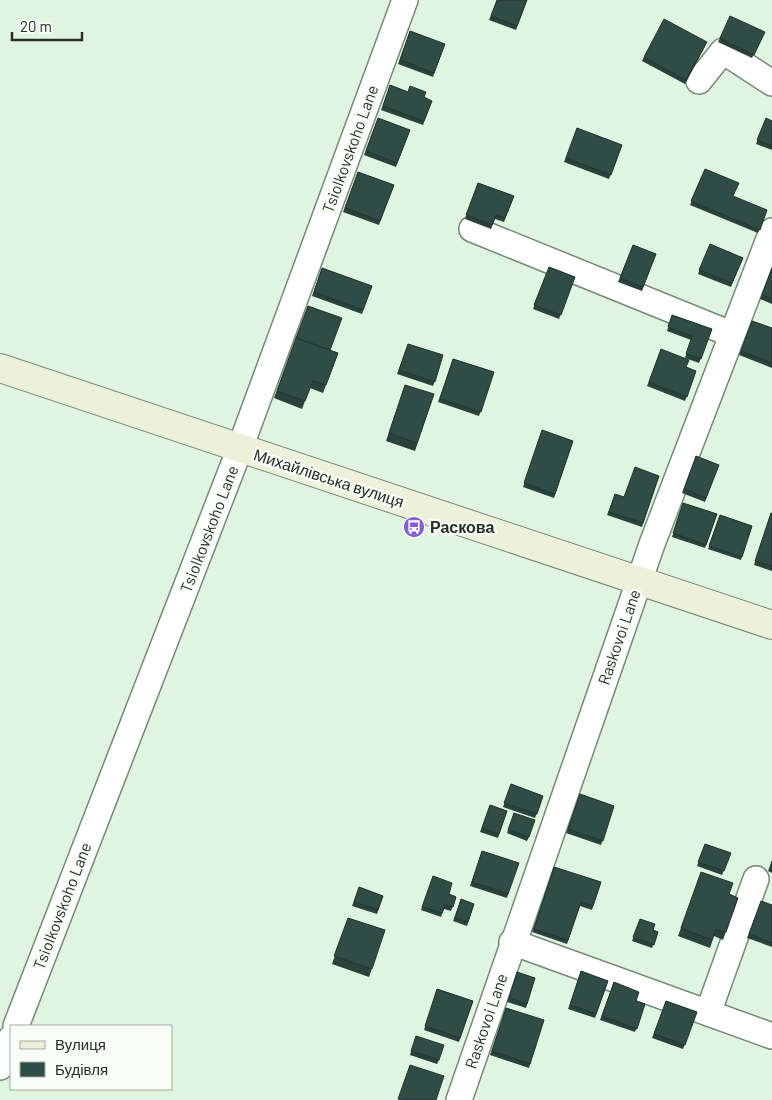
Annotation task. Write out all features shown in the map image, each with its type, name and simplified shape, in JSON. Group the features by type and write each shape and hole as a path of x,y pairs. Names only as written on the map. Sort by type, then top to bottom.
{"main road":[{"name":"Михайлівська вулиця","path":"0,368 772,625"}],"street":[{"name":"Tsiolkovskoho Lane","path":"16,1025 240,448 405,0"},
{"path":"699,81 722,51 772,83"},
{"path":"472,229 731,334"},
{"name":"Raskovoi Lane","path":"459,1100 512,942 639,581 731,334 772,231"},
{"path":"708,1013 756,879"},
{"path":"512,942 772,1036"},
{"path":"0,1067 10,1041"}],"building":[{"path":"497,0 527,0 517,26 491,16"},
{"path":"730,16 765,32 754,55 720,38"},
{"path":"664,19 707,42 686,80 644,57"},
{"path":"410,31 445,44 434,73 400,60"},
{"path":"390,85 408,92 410,86 426,92 424,97 432,101 424,121 383,106"},
{"path":"378,118 410,130 397,163 366,151"},
{"path":"766,118 772,121 772,146 757,140"},
{"path":"577,128 622,145 611,175 566,158"},
{"path":"705,169 739,183 733,196 767,210 760,230 691,201"},
{"path":"358,172 394,185 380,221 345,208"},
{"path":"478,183 514,196 505,218 496,215 492,225 466,215"},
{"path":"710,244 743,258 732,283 699,270"},
{"path":"633,245 656,254 643,287 620,278"},
{"path":"549,267 575,277 561,315 534,305"},
{"path":"322,268 372,286 363,310 314,292"},
{"path":"772,268 772,299 762,295"},
{"path":"308,306 342,318 330,350 296,338"},
{"path":"672,315 712,329 701,359 686,354 692,336 668,327"},
{"path":"752,321 772,328 772,363 741,351"},
{"path":"296,338 338,353 326,385 313,381 305,401 277,391"},
{"path":"408,344 443,355 435,382 399,370"},
{"path":"661,349 689,360 686,367 696,371 687,397 649,382"},
{"path":"453,359 494,372 481,412 440,399"},
{"path":"405,385 434,394 417,443 389,433"},
{"path":"542,430 573,441 555,494 524,483"},
{"path":"696,456 719,465 706,498 684,489"},
{"path":"635,467 659,476 643,523 609,512 615,494 624,497"},
{"path":"683,503 717,514 706,545 673,533"},
{"path":"772,513 772,566 755,561"},
{"path":"720,515 752,526 742,557 709,546"},
{"path":"511,784 543,796 537,814 504,803"},
{"path":"580,794 614,806 603,841 568,829"},
{"path":"490,805 507,811 499,834 482,828"},
{"path":"514,813 535,820 529,837 508,830"},
{"path":"705,844 731,853 724,871 698,862"},
{"path":"482,851 519,863 508,894 472,882"},
{"path":"554,867 601,882 593,906 581,902 568,940 534,929"},
{"path":"701,872 733,883 729,894 738,898 726,932 716,929 712,940 681,928"},
{"path":"433,876 452,883 449,894 456,897 453,907 445,905 442,913 422,907"},
{"path":"359,887 383,896 378,910 354,902"},
{"path":"461,899 474,904 468,922 455,918"},
{"path":"761,901 772,905 772,943 749,934"},
{"path":"348,918 385,930 372,969 334,956"},
{"path":"640,919 655,924 653,930 658,932 654,945 633,937"},
{"path":"581,971 608,981 596,1014 570,1005"},
{"path":"517,972 535,978 527,1004 509,998"},
{"path":"614,982 639,992 636,1001 645,1004 637,1029 602,1016"},
{"path":"437,989 473,1001 460,1038 425,1026"},
{"path":"666,1001 697,1012 685,1045 654,1034"},
{"path":"506,1008 544,1020 530,1064 492,1051"},
{"path":"416,1036 444,1045 439,1060 411,1051"},
{"path":"410,1065 444,1076 436,1100 398,1099"}],"place":[{"name":"Раскова","path":"414,527"}]}
